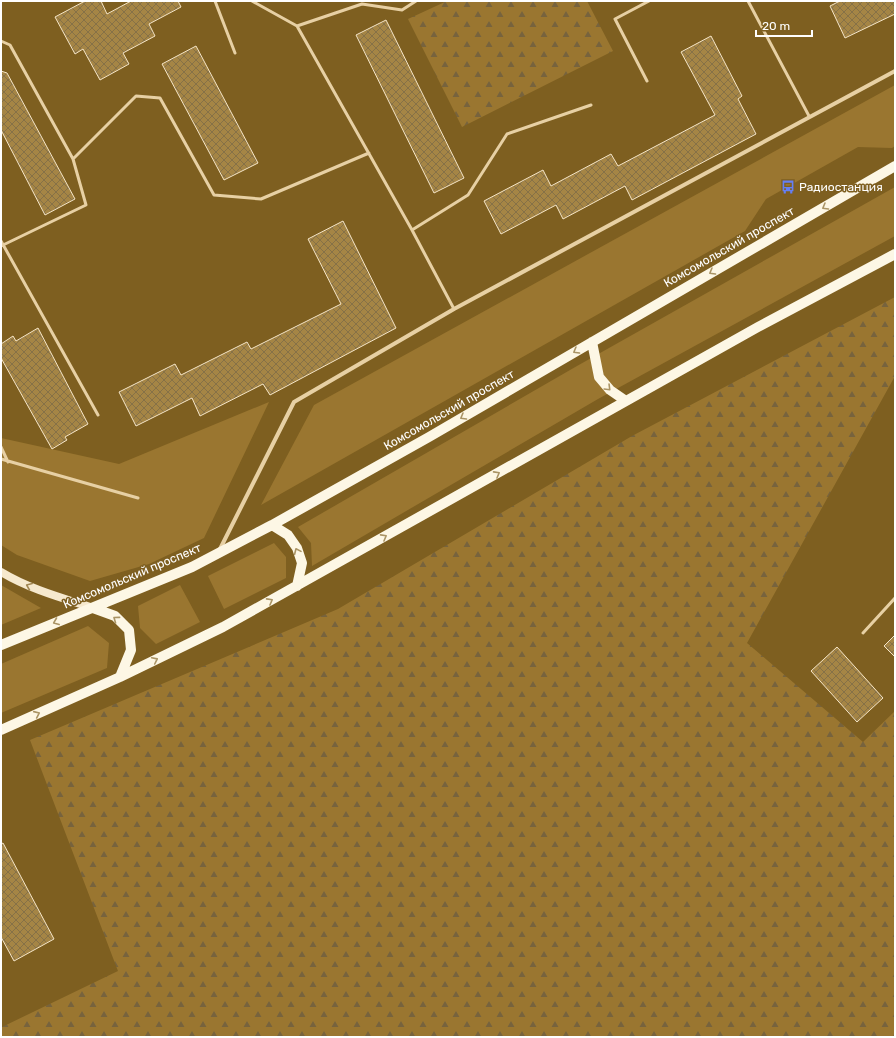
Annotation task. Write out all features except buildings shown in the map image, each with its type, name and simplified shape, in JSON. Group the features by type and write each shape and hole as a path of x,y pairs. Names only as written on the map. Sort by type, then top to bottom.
{"main road":[{"name":"Комсомольский проспект","path":"1,645 192,567 272,525 436,433 895,166"},
{"path":"1,730 120,677 223,627 758,327 895,254"},
{"path":"592,342 599,377 610,390 626,401"},
{"path":"272,525 288,535 296,548 302,563 297,586"},
{"path":"1,572 10,578 44,592 115,616 129,630 131,650 120,677"}],"street":[{"path":"218,552 294,402 454,309 808,116 895,71"}],"lane":[{"path":"215,1 235,52"},
{"path":"252,1 297,26 412,230 454,309"},
{"path":"297,26 362,4 402,10 416,1"},
{"path":"647,81 615,19 649,1"},
{"path":"753,1 749,2 808,116"},
{"path":"1,41 10,45 73,159 86,205 2,246"},
{"path":"73,159 136,96 160,98 214,195 261,199 369,153"},
{"path":"412,230 468,195 507,134 592,105"},
{"path":"1,241 2,246 98,415"},
{"path":"1,447 8,462"},
{"path":"1,459 138,498"},
{"path":"863,633 895,598"}],"green space":[{"path":"447,1 587,1 613,51 462,127 408,19"},
{"path":"895,85 895,146 892,148 858,147 766,199 745,231 261,505 314,405"},
{"path":"895,187 895,236 598,399 312,566 311,543 298,527 577,366"},
{"path":"895,297 895,376 747,643 863,742 895,711 895,1037 1,1037 1,1025 2,1027 118,971 30,740 338,609 632,436"},
{"path":"269,402 204,538 149,564 90,581 17,555 1,545 1,438 119,464"},
{"path":"274,543 286,557 286,578 224,609 208,576"},
{"path":"1,585 41,608 1,625"},
{"path":"180,585 200,622 156,644 140,628 138,606"},
{"path":"88,626 109,643 107,668 1,713 1,664"}],"place":[{"name":"Радиостанция","path":"788,187"}]}
